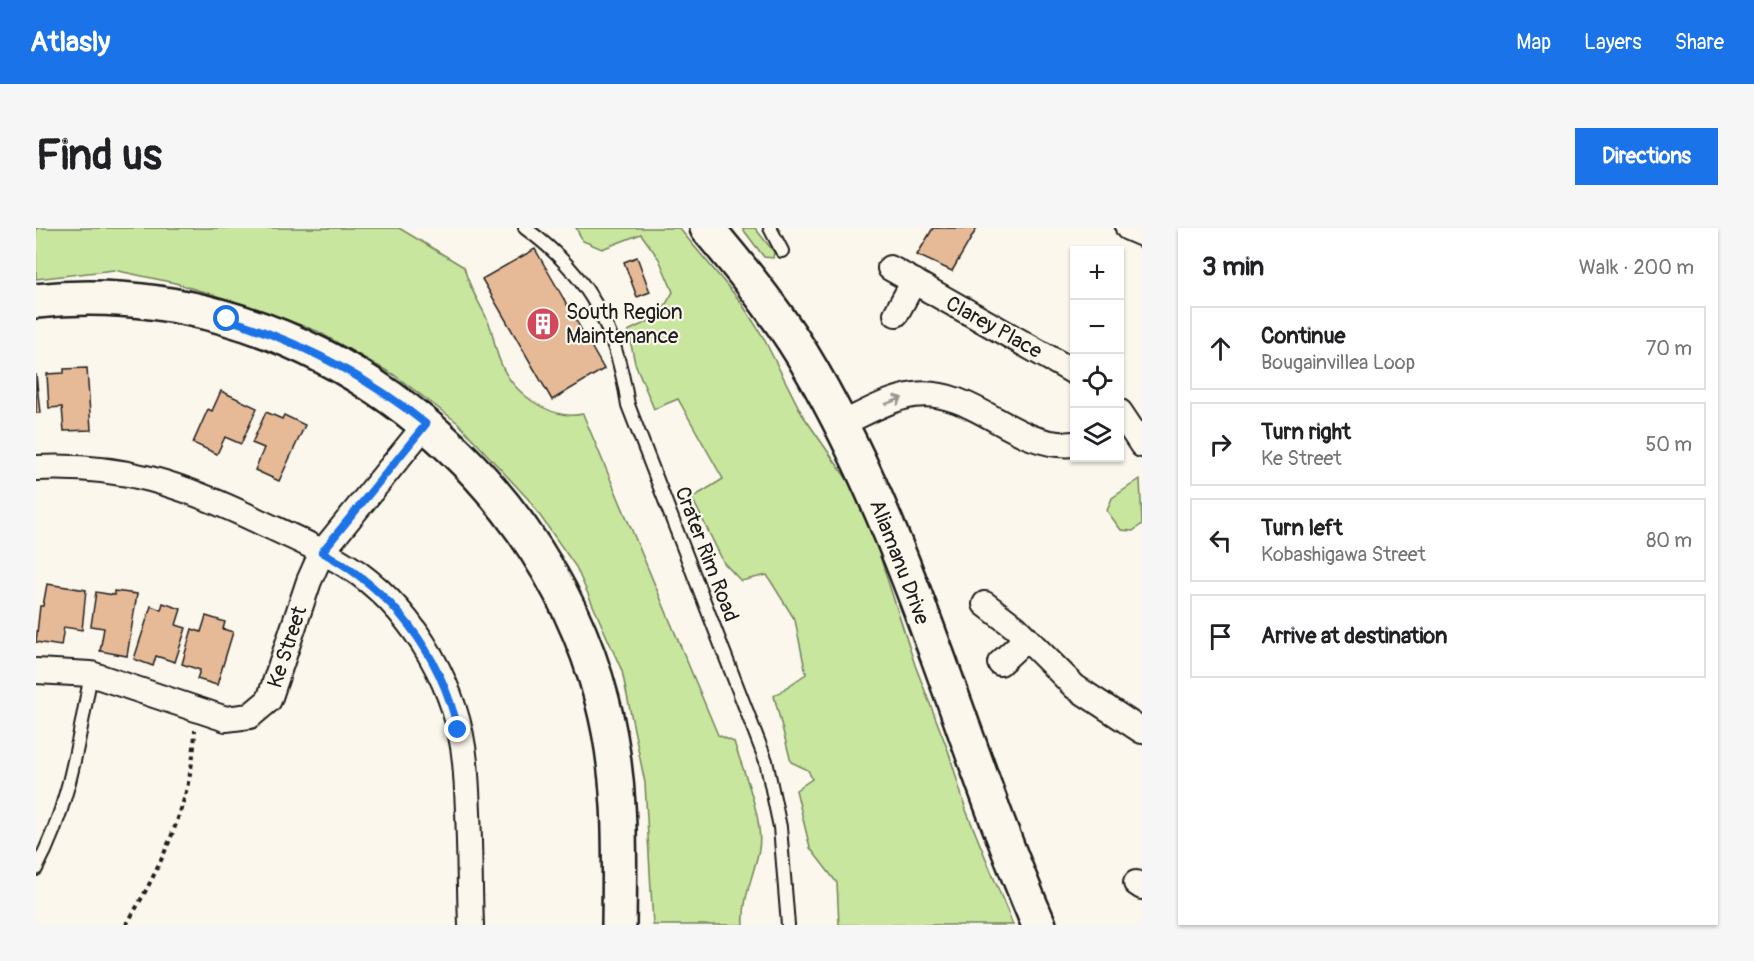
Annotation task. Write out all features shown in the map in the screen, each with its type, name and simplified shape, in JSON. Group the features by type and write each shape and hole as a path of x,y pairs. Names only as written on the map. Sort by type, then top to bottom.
{"street":[{"name":"Aliamanu Drive","path":"707,228 775,315 811,369 841,424 888,526 980,779 1040,925"},
{"path":"1128,228 1142,234"},
{"name":"Clarey Place","path":"890,268 1070,370"},
{"path":"896,314 914,281"},
{"path":"36,300 63,298 123,300 191,310 286,338 351,371 426,424 470,464 521,526 557,584 591,665 611,735 619,792 619,925"},
{"path":"841,424 896,399 931,395 950,398 976,409 1031,439 1050,444 1070,444"},
{"path":"1127,418 1142,445"},
{"name":"Ke Street","path":"36,671 91,674 222,717 236,719 250,716 263,708 273,692 309,580 322,552 426,424"},
{"path":"36,468 90,468 160,481 198,492 322,552 360,575 384,596 423,644 440,673 452,702 465,760 471,925"},
{"path":"985,604 1026,639 1075,687 1142,731"},
{"path":"1000,663 1026,639"}],"lane":[{"name":"Crater Rim Road","path":"525,228 557,251 576,273 596,305 616,349 628,405 766,761 780,827 788,925"},
{"path":"770,228 782,251"},
{"path":"36,870 54,832 68,794 91,674"}],"path":[{"path":"126,925 147,889 176,824 189,772 195,720"}],"green space":[{"path":"36,228 399,228 464,267 469,284 490,326 500,361 513,383 533,402 545,408 570,415 583,414 718,735 734,742 752,795 760,837 745,905 744,925 653,925 645,783 622,671 576,567 529,500 458,423 394,375 317,331 246,305 175,283 114,270 36,279"},
{"path":"576,228 679,228 740,301 762,335 802,414 851,485 867,516 915,665 949,753 966,810 1013,925 839,925 837,883 810,848 796,790 812,779 808,770 791,762 774,696 806,674 795,620 767,575 741,581 724,563 692,498 723,479 678,399 654,409 635,363 628,331 659,316 673,292 659,259 641,234 602,249 583,241"},
{"path":"742,228 755,228 774,252 773,258 764,257"},
{"path":"1140,479 1142,524 1133,531 1121,530 1107,511 1112,498"}],"building":[{"path":"933,228 977,228 952,271 917,255"},
{"name":"South Region Maintenance","path":"535,249 604,369 552,400 482,279"},
{"path":"637,257 650,292 637,297 624,262"},
{"path":"87,368 91,430 64,431 62,407 49,408 47,374 64,373 64,369"},
{"path":"36,374 40,413 36,413"},
{"path":"221,391 257,408 241,444 225,437 217,454 193,443 208,409 212,411"},
{"path":"266,412 282,419 284,415 305,425 279,481 255,470 264,448 252,443"},
{"path":"47,584 86,590 82,630 64,627 61,646 36,642 40,606 43,606"},
{"path":"114,591 137,594 127,656 100,651 104,628 91,626 96,592 114,595"},
{"path":"163,603 181,609 176,625 186,628 175,662 156,656 153,666 134,659 151,606 161,610"},
{"path":"206,616 225,622 223,629 233,632 217,685 197,679 200,670 182,664 192,629 201,632"}],"place":[{"name":"South Region Maintenance","path":"543,324"}],"route":[{"path":"227,319 286,338 315,352 377,387 426,424 322,552 360,575 402,615 440,673 452,702 458,730"}]}
